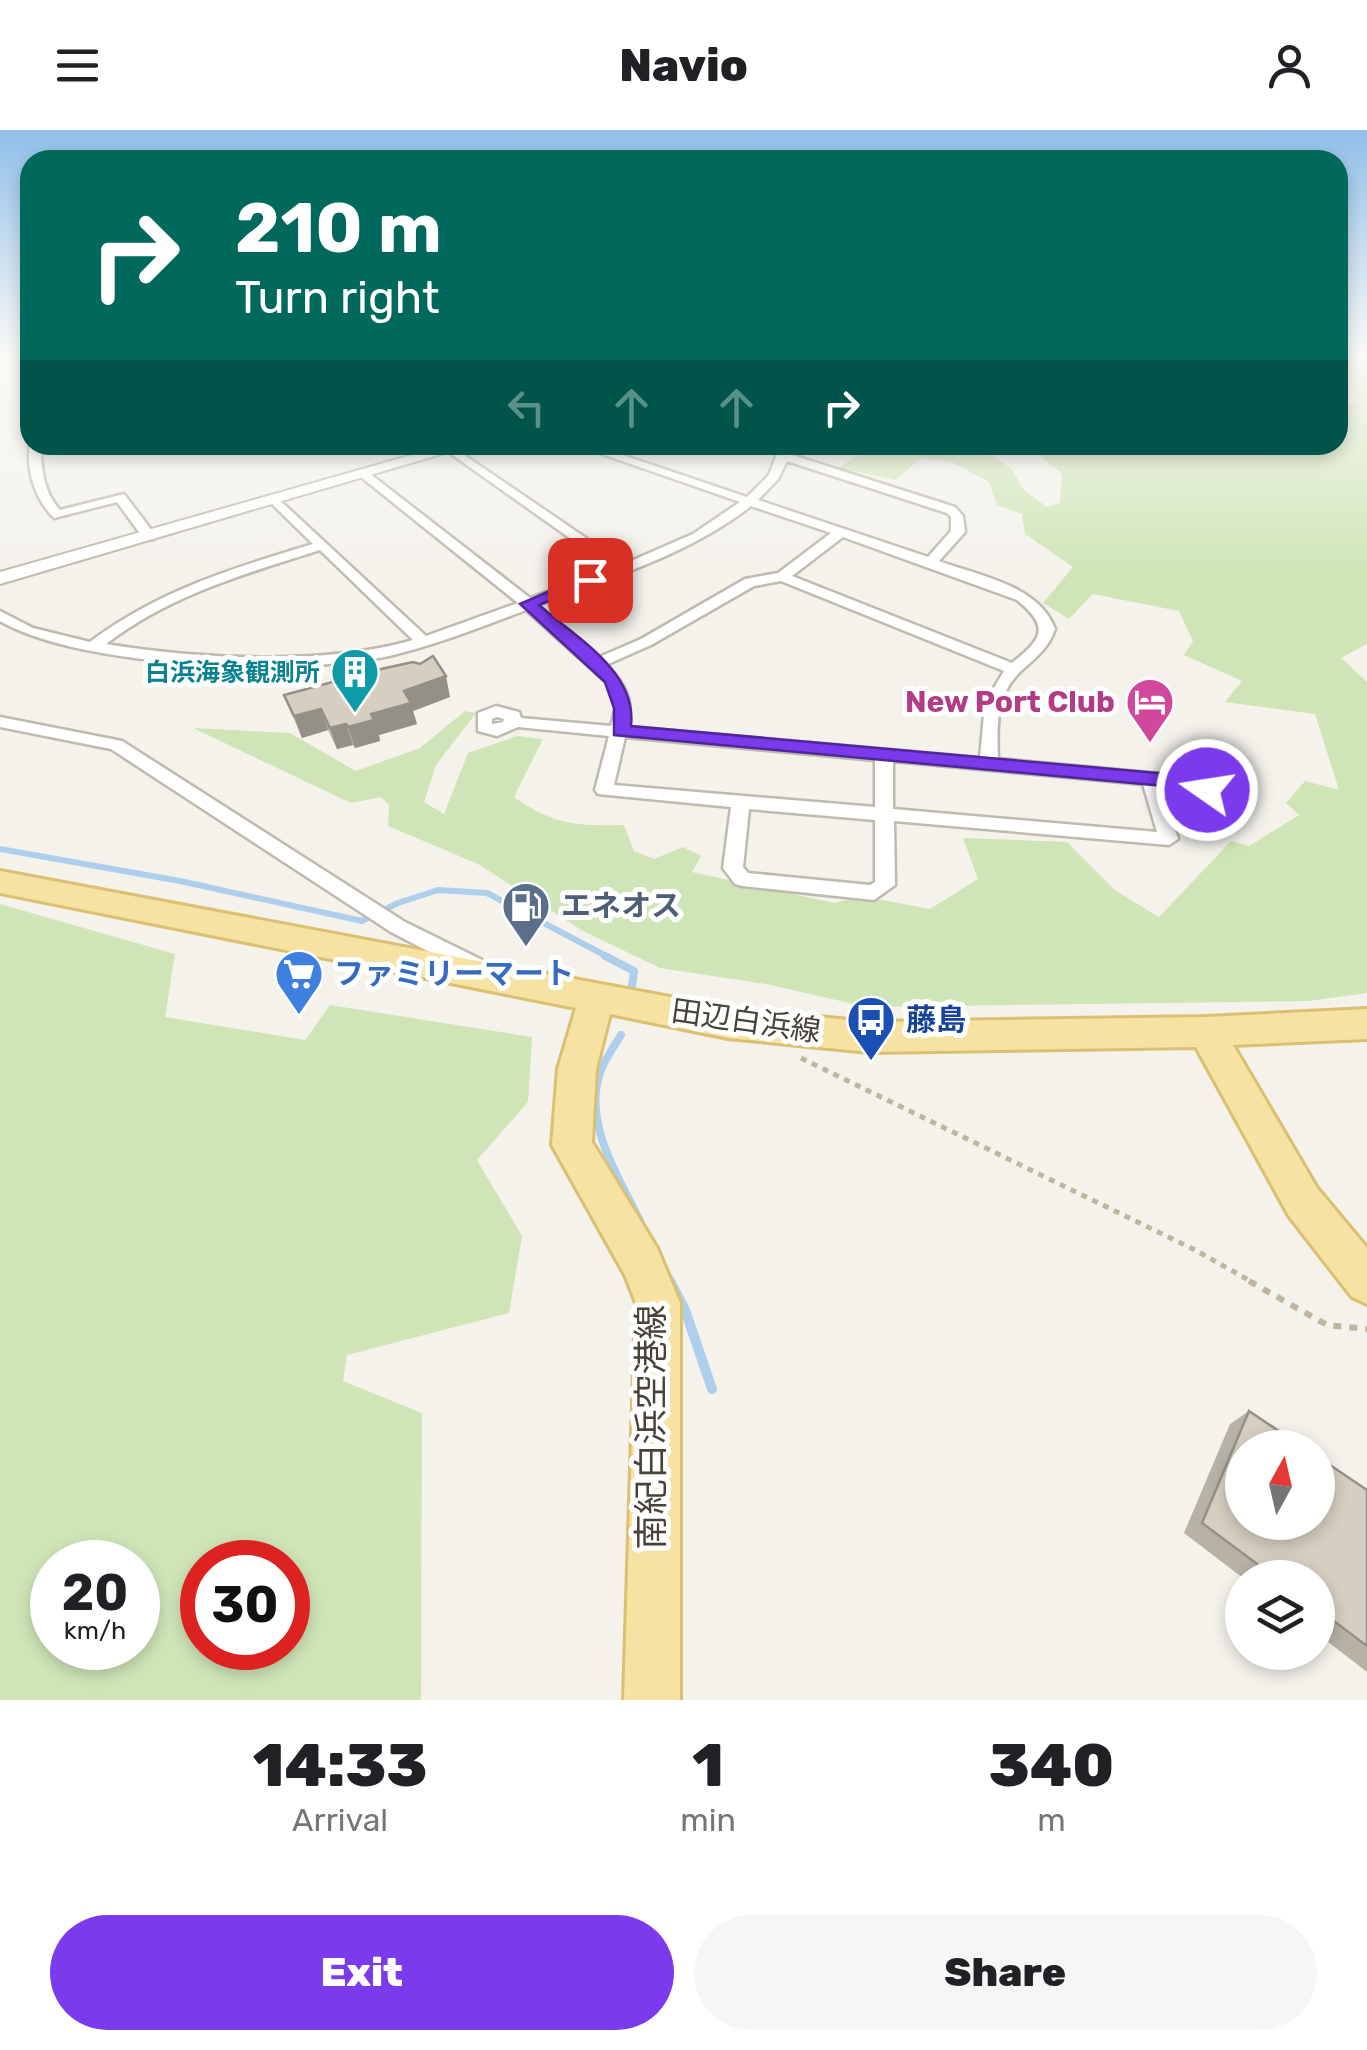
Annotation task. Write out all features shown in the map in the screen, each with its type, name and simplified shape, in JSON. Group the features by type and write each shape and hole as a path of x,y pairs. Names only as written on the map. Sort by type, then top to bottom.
{"main road":[{"name":"田辺白浜線","path":"0,882 728,1023 869,1037 1206,1032"},
{"name":"南紀白浜空港線","path":"597,997 577,1069 572,1145 642,1262 658,1304 651,1556 652,1700"},
{"path":"1367,1024 1206,1032 1303,1202 1367,1282"}],"street":[{"path":"35,455 36,476 46,506 58,516 120,497 149,536"},
{"path":"0,578 430,455"},
{"path":"468,455 621,568"},
{"path":"613,455 930,562 1022,597 1042,613 1046,636 1028,660 998,687 989,710 989,763"},
{"path":"0,614 40,638 92,647 284,661 368,655 422,642 528,604 696,537 750,500 773,478 782,455"},
{"path":"798,455 951,510 957,516 958,532 930,562"},
{"path":"365,474 528,604 613,680 624,708 604,790 1168,839 1150,778"},
{"path":"274,499 422,642"},
{"path":"593,665 646,642 750,582 782,577 841,532"},
{"path":"92,647 161,599 320,546"},
{"path":"782,577 1014,669"},
{"path":"0,722 116,745 398,927 496,977"},
{"path":"514,722 1202,783"},
{"path":"741,803 732,868 742,878 874,893 886,885 884,756"}],"path":[{"path":"798,1057 1194,1250 1328,1325 1367,1329"}],"green space":[{"path":"1348,428 1367,428 1367,644 1341,658 1367,682 1367,993 1308,1001 867,1007 766,984 660,968 583,931 478,864 388,826 389,805 381,797 351,803 193,728 290,733 356,771 420,748 465,711 476,713 436,765 424,802 444,814 468,753 517,736 543,739 514,797 566,822 624,825 634,851 654,859 683,847 701,856 692,872 834,903 862,896 930,909 978,879 963,838 1067,842 1116,891 1159,917 1231,841 1249,846 1299,815 1286,803 1305,781 1339,790 1315,714 1225,702 1242,681 1184,655 1193,641 1179,611 1093,594 1069,619 1043,603 1073,567 1025,534 1022,514 997,505 989,482 952,462 921,458 896,480 839,468 857,455 990,455 1011,468 1024,490 1047,507 1060,503 1062,474 1039,455 1348,455"},
{"path":"0,904 175,954 165,1017 305,1040 330,1005 532,1037 528,1102 477,1160 522,1236 509,1313 347,1355 343,1381 422,1413 421,1700 0,1700"}],"building":[{"path":"433,656 446,676 404,691 411,703 371,714 374,720 348,727 346,724 330,728 321,709 294,716 284,695 381,669 420,664"},
{"path":"1249,1411 1277,1430 1241,1430"},
{"path":"1225,1468 1225,1540 1335,1540 1335,1468 1367,1490 1367,1646 1335,1622 1335,1560 1252,1560 1202,1523"}],"waterway":[{"path":"0,849 180,881 362,921 398,903 438,890 487,893 610,958"},
{"path":"605,956 634,971 632,986"},
{"path":"621,1035 599,1076 596,1114 606,1152 641,1223"},
{"path":"669,1278 672,1283"},
{"path":"670,1281 685,1310 712,1389"}],"place":[{"name":"白浜海象観測所","path":"355,714"},
{"name":"New Port Club","path":"1150,744"},
{"name":"エネオス","path":"526,948"},
{"name":"ファミリーマート","path":"299,1016"},
{"name":"藤島","path":"871,1062"}],"route":[{"path":"590,580 528,604 613,680 624,708 620,730 1202,783 1207,790"}]}
